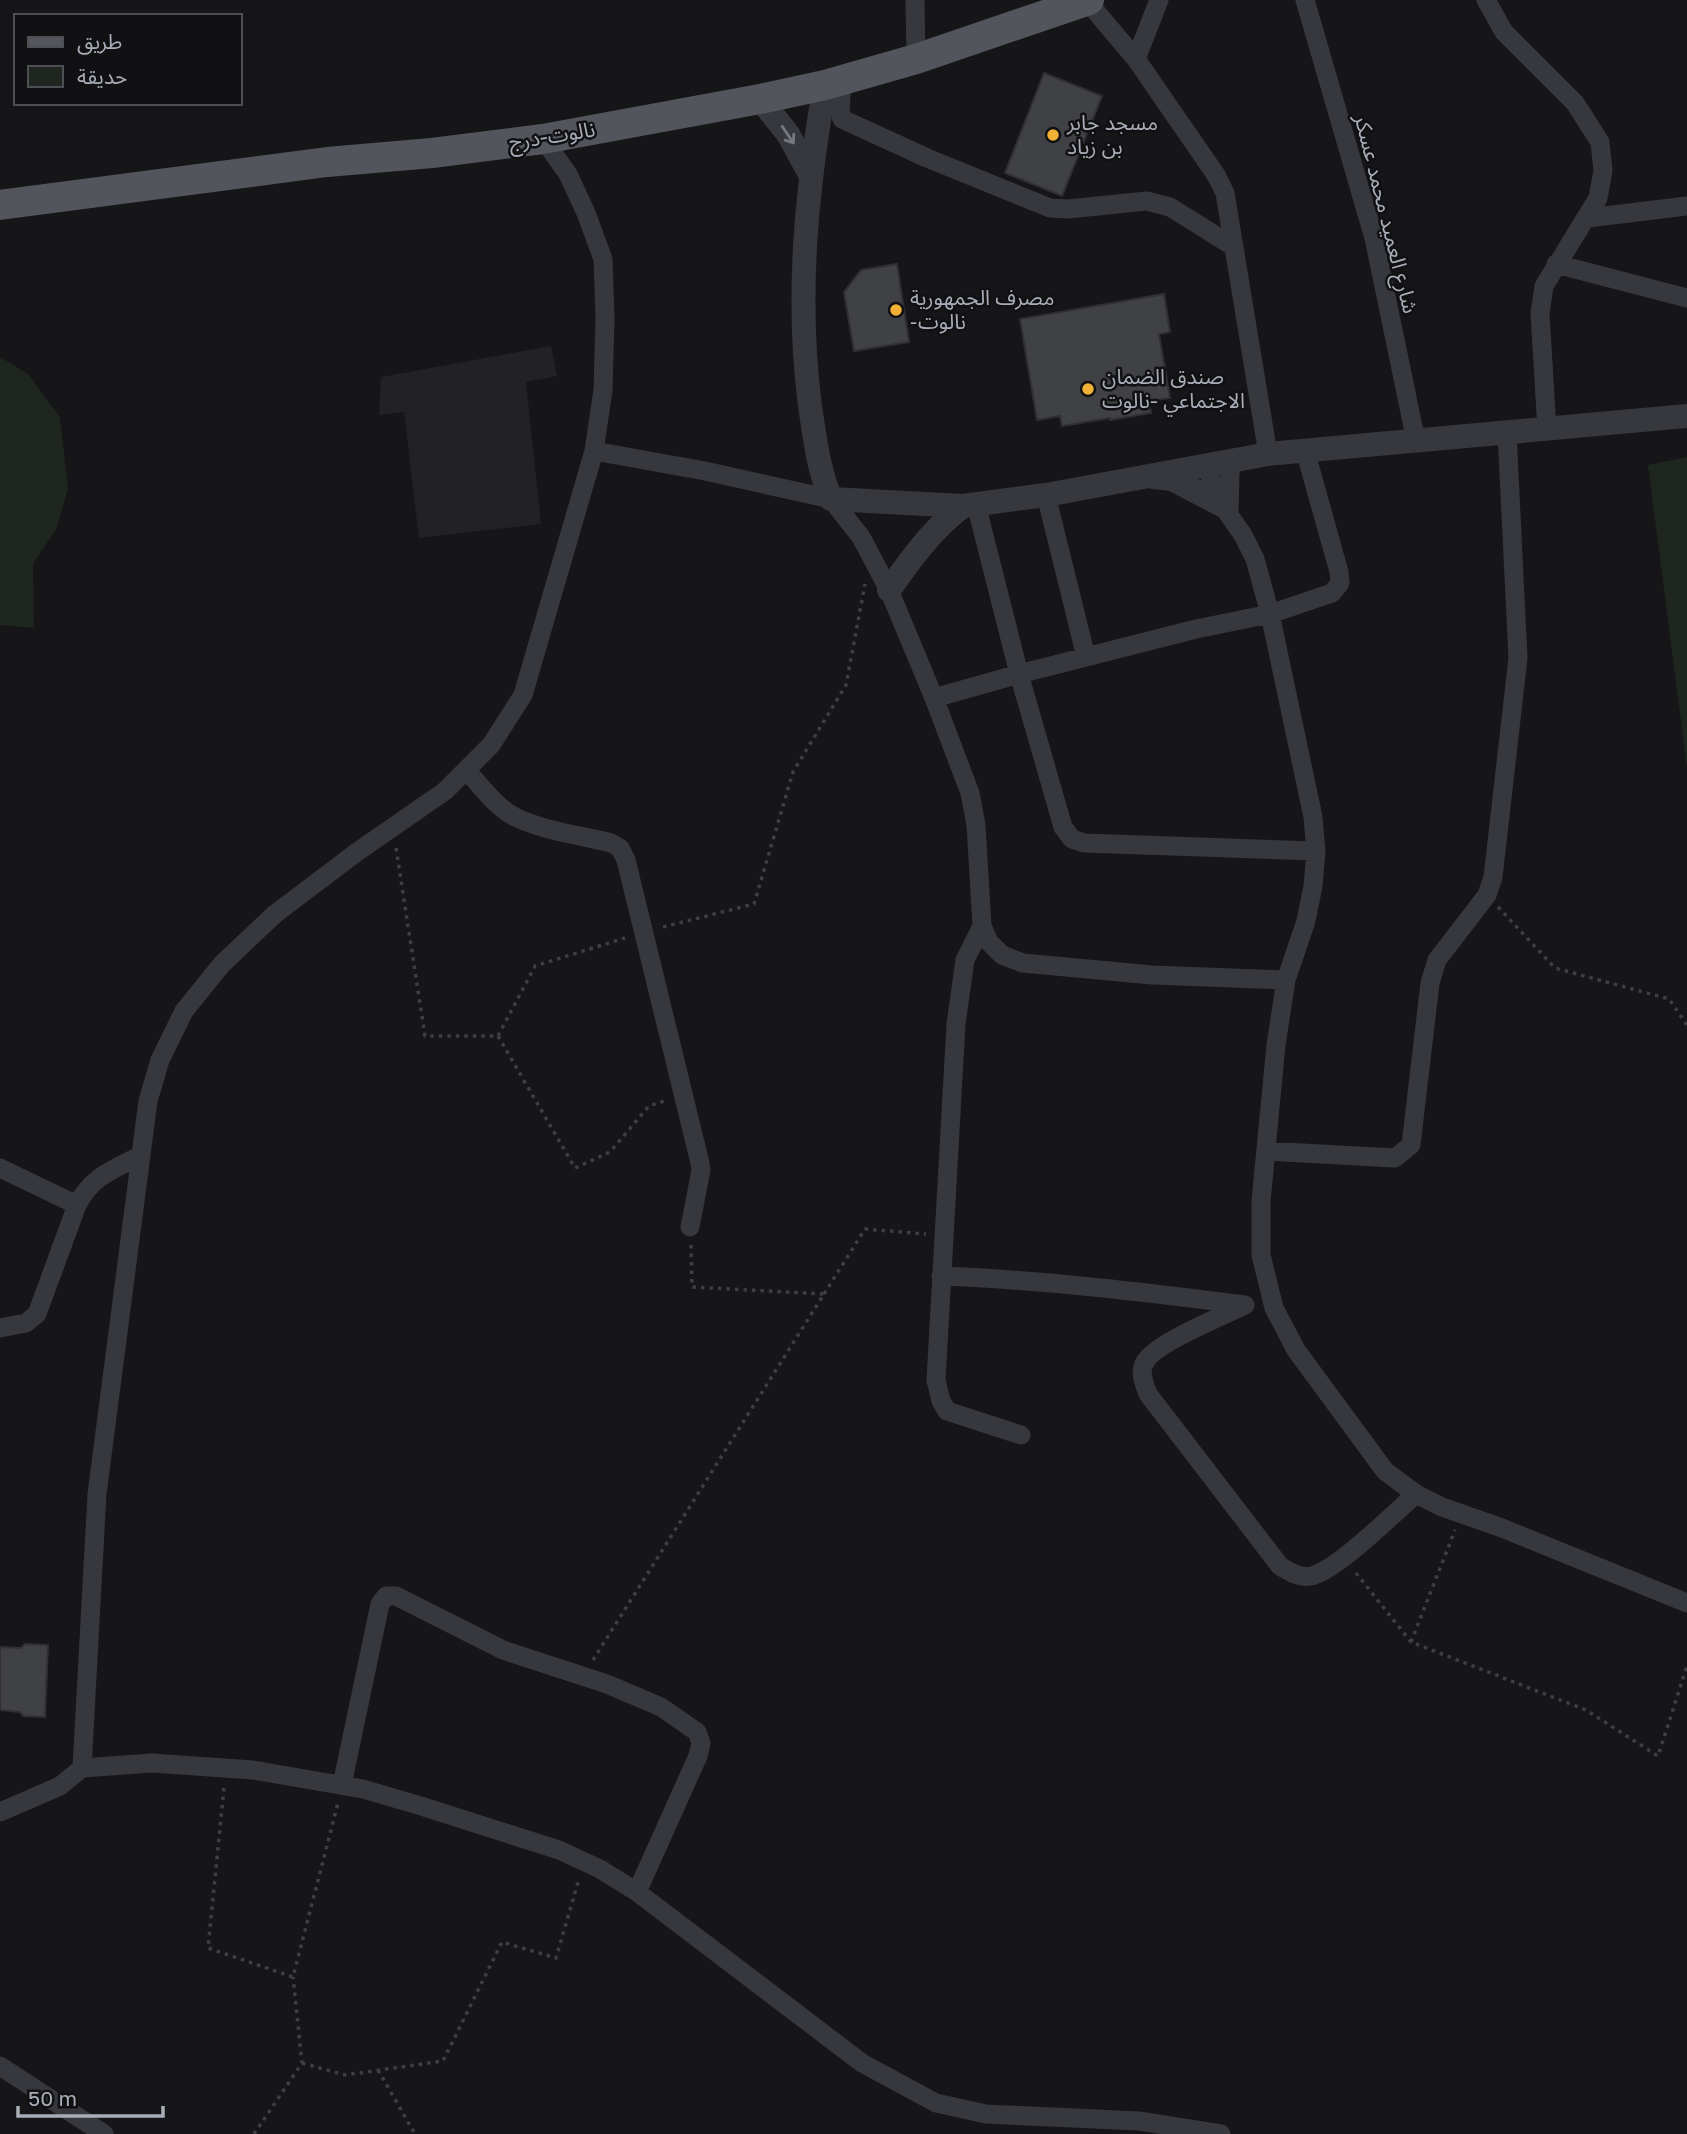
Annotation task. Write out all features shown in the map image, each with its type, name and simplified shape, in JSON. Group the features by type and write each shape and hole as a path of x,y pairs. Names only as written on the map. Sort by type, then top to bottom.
{"main road":[{"name":"نالوت-درج","path":"0,205 327,162 432,153 543,139 760,99 916,59 1088,0"}],"street":[{"path":"915,0 916,59"},
{"path":"1088,0 1136,59 1216,175 1225,193 1268,454"},
{"path":"1136,59 1159,0"},
{"name":"شارع العميد محمد عسكر","path":"1305,0 1374,238 1416,441"},
{"path":"1486,0 1504,32 1575,103 1600,142 1603,171 1598,198 1544,286 1540,313 1547,430"},
{"path":"833,82 842,119 927,158 1050,208 1068,209 1147,201 1160,203 1234,247"},
{"path":"833,82 814,141 802,269 807,378 821,476 831,499 861,537 888,590 934,698 970,793 976,825 982,926 989,942 1002,955 1023,963 1152,975 1286,980"},
{"path":"760,99 788,134 811,176"},
{"path":"82,1768 97,1494 148,1101 160,1060 184,1011 222,964 275,914 445,791 492,745 523,695 594,451 603,390 603,259 568,174 543,139"},
{"path":"1588,218 1687,206"},
{"path":"1556,264 1687,298"},
{"path":"594,451 705,471 831,499 969,505 1046,495 1268,454 1687,416"},
{"path":"1266,1151 1395,1158 1411,1145 1430,984 1437,960 1487,895 1493,877 1518,658 1507,433"},
{"path":"934,698 1086,657 1270,614 1332,593 1340,583 1339,572 1305,450"},
{"path":"1226,510 1233,459"},
{"path":"1207,464 1211,486 1255,559 1270,614 1313,817 1316,851 1306,921 1286,980 1276,1045 1261,1201 1261,1255 1274,1308 1296,1350 1385,1471 1416,1494 1687,1603"},
{"path":"1143,476 1172,479 1226,510"},
{"path":"1046,495 1086,657"},
{"path":"888,590 943,521 969,505"},
{"path":"969,505 1063,827 1072,839 1084,843 1316,851"},
{"path":"467,771 514,817 621,848 701,1170 690,1227"},
{"path":"982,926 969,950 961,978 936,1380 941,1401 947,1411 1021,1435"},
{"path":"0,1328 26,1323 37,1314 86,1189 96,1179 141,1155"},
{"path":"0,1168 78,1205"},
{"path":"941,1276 1009,1279 1274,1308"},
{"path":"1245,1305 1155,1350 1143,1363 1142,1378 1148,1394 1280,1566 1295,1575 1309,1576 1329,1570 1416,1494"},
{"path":"342,1785 380,1604 386,1596 396,1596 503,1650 607,1684 661,1707 697,1732 701,1743 698,1756 637,1892"},
{"path":"0,1812 60,1786 82,1768 152,1763 253,1770 363,1789 559,1850 584,1862 637,1892 862,2063 936,2103 986,2114 1139,2121 1222,2134"},
{"path":"0,2066 104,2134"}],"path":[{"path":"498,1036 535,966 643,932 754,904 793,772 846,685 870,554"},
{"path":"392,827 425,1036 498,1036"},
{"path":"1487,895 1555,968 1669,999 1687,1025"},
{"path":"498,1036 575,1168 610,1153 649,1106 683,1095"},
{"path":"690,1227 692,1287 824,1294"},
{"path":"583,1676 865,1229 944,1236"},
{"path":"1411,1642 1462,1514"},
{"path":"1343,1557 1411,1642 1586,1710 1658,1756 1687,1666"},
{"path":"226,1768 208,1948 293,1976"},
{"path":"254,2134 302,2063 293,1976 342,1785"},
{"path":"302,2063 345,2075 443,2061 502,1942 556,1958 584,1862"},
{"path":"378,2070 415,2134"}],"shaded area":[{"path":"551,346 557,376 526,382 541,524 419,538 404,412 379,415 381,377"}],"green space":[{"path":"0,357 28,374 60,417 68,489 56,530 33,563 34,628 0,625"},
{"path":"1687,457 1687,768 1648,465"}],"building":[{"name":"مسجد جابر بن زياد","path":"1044,73 1102,96 1062,196 1005,173"},
{"path":"897,264 909,342 854,351 844,292 861,270"},
{"path":"1164,294 1170,332 1159,334 1170,398 1149,401 1151,413 1110,420 1062,426 1060,416 1037,420 1020,319"},
{"path":"25,1644 48,1645 45,1717 23,1716 20,1712 0,1710 0,1647 21,1648"}],"place":[{"name":"مسجد جابر بن زياد","path":"1053,135"},
{"name":"مصرف الجمهورية -نالوت","path":"896,310"},
{"name":"صندق الضمان الاجتماعي -نالوت","path":"1088,389"}]}
